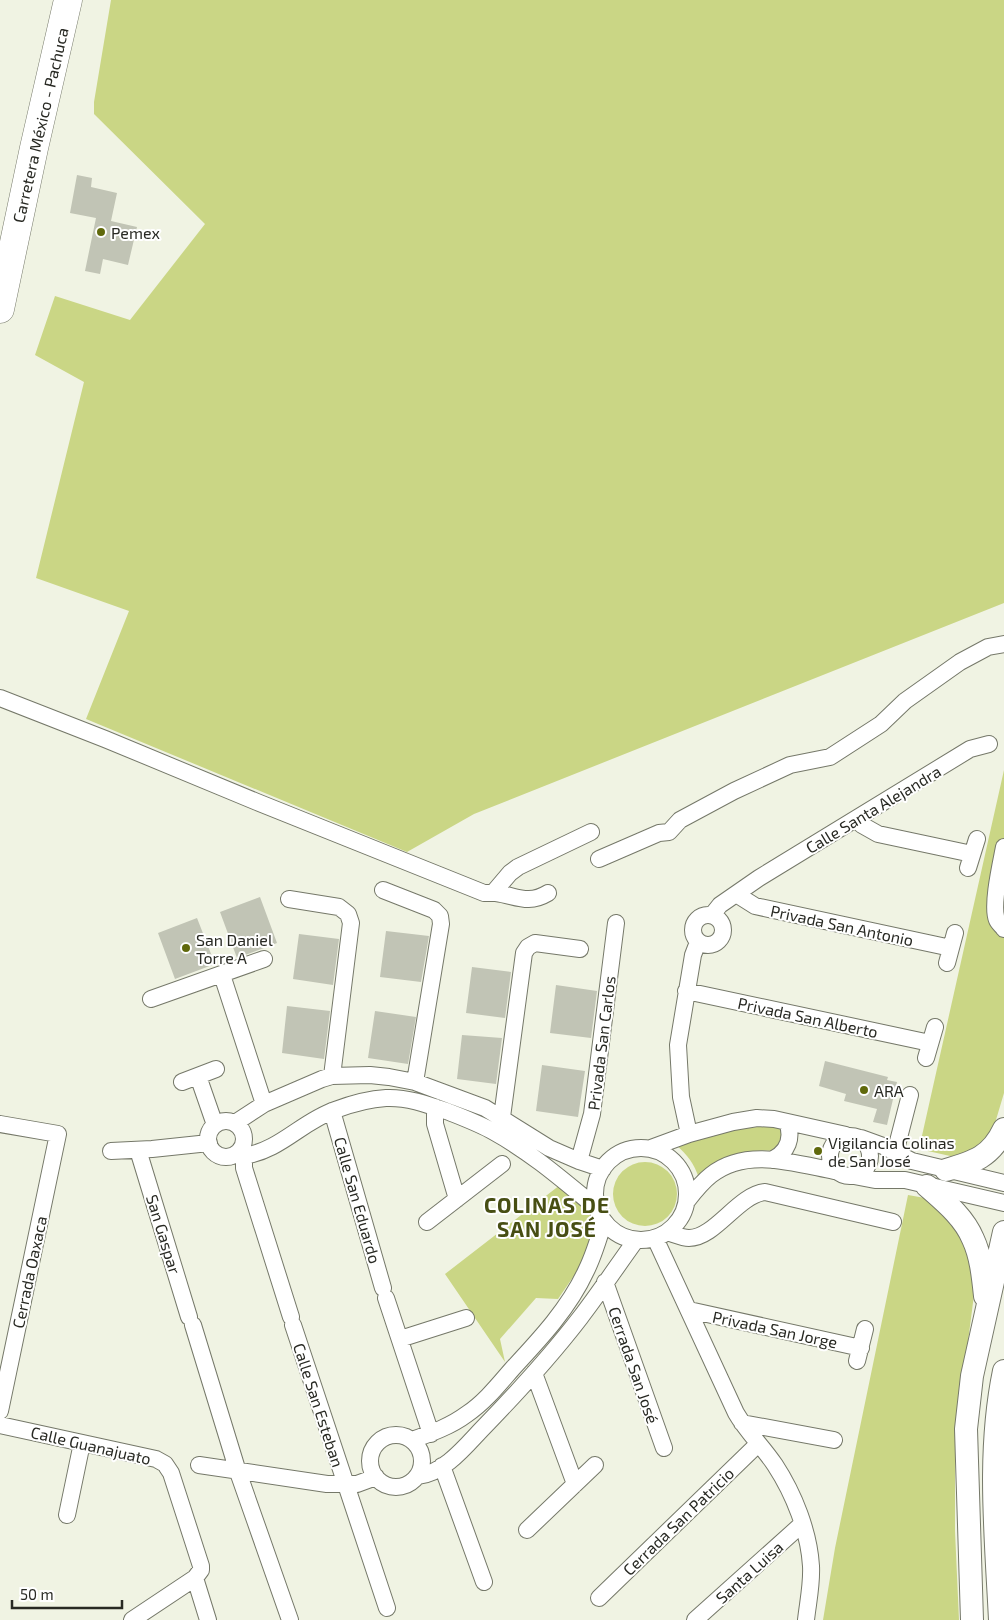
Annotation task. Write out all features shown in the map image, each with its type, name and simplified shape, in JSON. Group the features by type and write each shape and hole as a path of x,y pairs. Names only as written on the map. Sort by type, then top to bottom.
{"highway":[{"name":"Carretera México - Pachuca","path":"0,309 68,0"}],"main road":[{"path":"946,1170 972,1163 982,1157 992,1149 1004,1129"},
{"path":"927,1186 958,1216 972,1236 982,1273 987,1308"},
{"path":"972,1620 966,1429 972,1376 1004,1232"},
{"path":"1000,1620 994,1505 994,1461 1004,1371"},
{"path":"972,1376 980,1387 1001,1407"},
{"path":"966,1429 1001,1407"}],"street":[{"path":"599,860 659,834 669,832 680,820 734,790 790,764 830,757 881,724 905,701 960,662 988,647 1004,644"},
{"path":"0,698 484,892 524,900 540,898 548,893"},
{"name":"Calle Santa Alejandra","path":"712,915 720,905 759,878 970,749 990,744"},
{"path":"856,819 862,825 878,834 972,854"},
{"path":"493,893 510,873 518,867 591,832"},
{"path":"1004,848 997,889 996,914 1004,929"},
{"path":"384,890 434,910 441,918 415,1082"},
{"name":"Privada San Antonio","path":"736,894 755,906 951,948"},
{"path":"289,898 339,907 350,918 351,923 332,1076"},
{"path":"702,915 712,915 716,917 722,926 721,936 718,941 709,945 698,942 693,934 695,921 702,915"},
{"name":"Privada San Carlos","path":"578,1161 592,1114 616,923"},
{"path":"689,1134 681,1097 678,1045 686,991 693,955 698,942"},
{"path":"502,1117 524,953 528,947 535,943 580,949"},
{"path":"151,999 264,959"},
{"path":"222,975 264,1104"},
{"name":"Privada San Alberto","path":"686,991 928,1050 935,1027"},
{"path":"182,1082 216,1069"},
{"path":"235,1123 264,1104 332,1076 370,1075 415,1082 485,1108 502,1117 601,1215 614,1231 625,1237 636,1240 661,1235 690,1238 701,1235 752,1196 765,1192 893,1222"},
{"path":"198,1076 215,1125"},
{"path":"349,1076 354,1104"},
{"path":"895,1153 910,1095"},
{"path":"240,1154 244,1137 235,1123 224,1121 215,1125 210,1133 209,1143 215,1153 220,1156 226,1156 240,1154 266,1150 279,1144 318,1117 354,1104 387,1098 412,1100 434,1107 528,1144 549,1148 578,1161 603,1169"},
{"path":"434,1107 435,1124 457,1199"},
{"name":"Calle San Eduardo","path":"332,1111 385,1293 431,1434"},
{"path":"412,1440 452,1424 478,1406 545,1332 575,1292 586,1272 598,1241 601,1215 595,1199 598,1178 612,1158 624,1151 637,1148 651,1148 689,1134 733,1122 767,1118 853,1137 883,1146 912,1161 1004,1183"},
{"path":"772,1160 779,1156 788,1144 790,1129 787,1122"},
{"name":"Cerrada Oaxaca","path":"0,1124 58,1134 0,1411"},
{"path":"834,1171 829,1156 830,1149 839,1138 853,1137 866,1144 870,1151 867,1167 862,1173 854,1176"},
{"path":"111,1151 209,1143"},
{"path":"651,1148 664,1153 675,1162 683,1173 687,1187 687,1201 683,1213 676,1224 661,1235"},
{"name":"San Gaspar","path":"138,1150 238,1472 290,1620"},
{"name":"Calle San Esteban","path":"240,1154 292,1321 387,1608"},
{"path":"687,1201 706,1179 722,1167 752,1158 834,1171 875,1180 905,1180 1004,1203"},
{"path":"427,1222 502,1164"},
{"path":"661,1235 689,1310 729,1399 742,1423 784,1480 794,1500 802,1524 811,1566 811,1584 806,1620"},
{"path":"418,1476 442,1466 461,1451 490,1421 534,1373 580,1318 636,1240"},
{"name":"Cerrada San José","path":"605,1282 664,1448"},
{"name":"Privada San Jorge","path":"689,1310 859,1354 865,1329"},
{"path":"400,1339 466,1318"},
{"path":"534,1373 575,1484"},
{"path":"742,1423 834,1440"},
{"name":"Calle Guanajuato","path":"0,1424 156,1459 165,1464 171,1473 201,1566 201,1570 195,1578 208,1620"},
{"path":"388,1436 405,1436 412,1440 419,1448 422,1457 422,1466 418,1476 413,1481 400,1487 387,1486 371,1470 371,1453 374,1446 388,1436"},
{"path":"67,1515 82,1442"},
{"name":"Cerrada San Patricio","path":"599,1598 758,1444"},
{"path":"199,1465 302,1482 357,1484 376,1477"},
{"path":"527,1530 595,1465"},
{"path":"442,1466 484,1582"},
{"name":"Santa Luisa","path":"695,1620 802,1524"},
{"path":"132,1620 195,1578"}],"green space":[{"path":"111,0 1004,0 1004,603 474,814 407,852 86,719 129,611 36,578 84,382 35,355 55,296 130,320 205,224 94,114 94,102"},
{"path":"1004,770 1004,1093 990,1140 959,1158 919,1149"},
{"path":"773,1125 781,1127 787,1136 773,1151 742,1153 725,1161 699,1178 690,1160 676,1145 725,1131"},
{"path":"645,1162 663,1168 671,1176 677,1194 671,1212 663,1220 645,1226 627,1220 619,1212 613,1194 619,1176 627,1168"},
{"path":"560,1185 591,1211 597,1225 584,1261 558,1299 536,1298 500,1339 505,1362 445,1274"},
{"path":"908,1195 925,1198 955,1221 969,1252 975,1287 955,1443 955,1531 959,1620 823,1620 835,1548"}],"building":[{"path":"77,175 92,178 91,187 117,193 111,221 137,227 128,265 103,259 100,274 85,271 96,218 70,213"},
{"path":"260,897 277,943 237,958 220,912"},
{"name":"San Daniel Torre A","path":"197,918 215,964 175,979 158,933"},
{"path":"386,931 429,936 421,982 380,977"},
{"path":"299,934 339,939 333,985 293,979"},
{"path":"472,967 511,972 505,1018 466,1013"},
{"path":"556,985 597,991 591,1038 550,1033"},
{"path":"287,1006 330,1011 324,1059 282,1053"},
{"path":"375,1011 416,1017 408,1064 368,1058"},
{"path":"462,1035 502,1038 496,1084 457,1079"},
{"name":"ARA","path":"825,1061 888,1077 887,1080 897,1082 887,1125 873,1122 877,1109 844,1101 846,1094 819,1086"},
{"path":"542,1065 585,1071 578,1117 536,1111"}],"place":[{"name":"Pemex","path":"101,232"},
{"name":"San Daniel Torre A","path":"186,948"},
{"name":"ARA","path":"864,1090"},
{"name":"Vigilancia Colinas de San José","path":"818,1151"}],"district":[{"name":"COLINAS DE SAN JOSÉ","path":"547,1216"}]}
